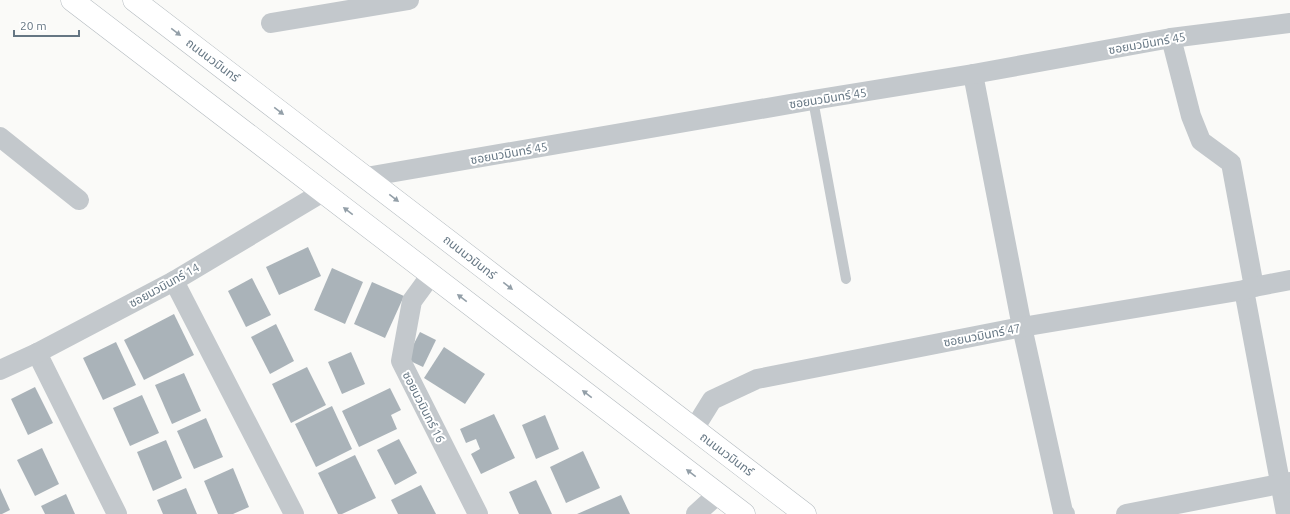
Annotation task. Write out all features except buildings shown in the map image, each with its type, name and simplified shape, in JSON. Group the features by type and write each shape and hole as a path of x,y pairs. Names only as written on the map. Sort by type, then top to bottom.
{"main road":[{"path":"72,0 96,7 323,192 744,514"},
{"name":"ถนนนวมินทร์","path":"134,0 152,7 366,178 806,514"}],"street":[{"path":"271,23 409,0"},
{"name":"ซอยนวมินทร์ 45","path":"366,178 813,100 974,74 1171,38 1290,23"},
{"path":"1171,38 1191,116 1201,141 1230,163 1249,288 1285,483 1286,514"},
{"path":"974,74 1022,327 1063,512 1066,514"},
{"path":"0,137 79,200"},
{"name":"ซอยนวมินทร์ 14","path":"1,367 37,352 174,281 323,192"},
{"name":"ซอยนวมินทร์ 16","path":"431,275 412,301 402,361 478,514"},
{"name":"ซอยนวมินทร์ 47","path":"694,429 712,400 757,379 1022,327 1290,280"},
{"path":"174,281 294,514"},
{"path":"37,352 117,514"},
{"path":"1126,514 1285,483"},
{"path":"696,514 718,494"}],"lane":[{"path":"813,100 846,279"}]}
